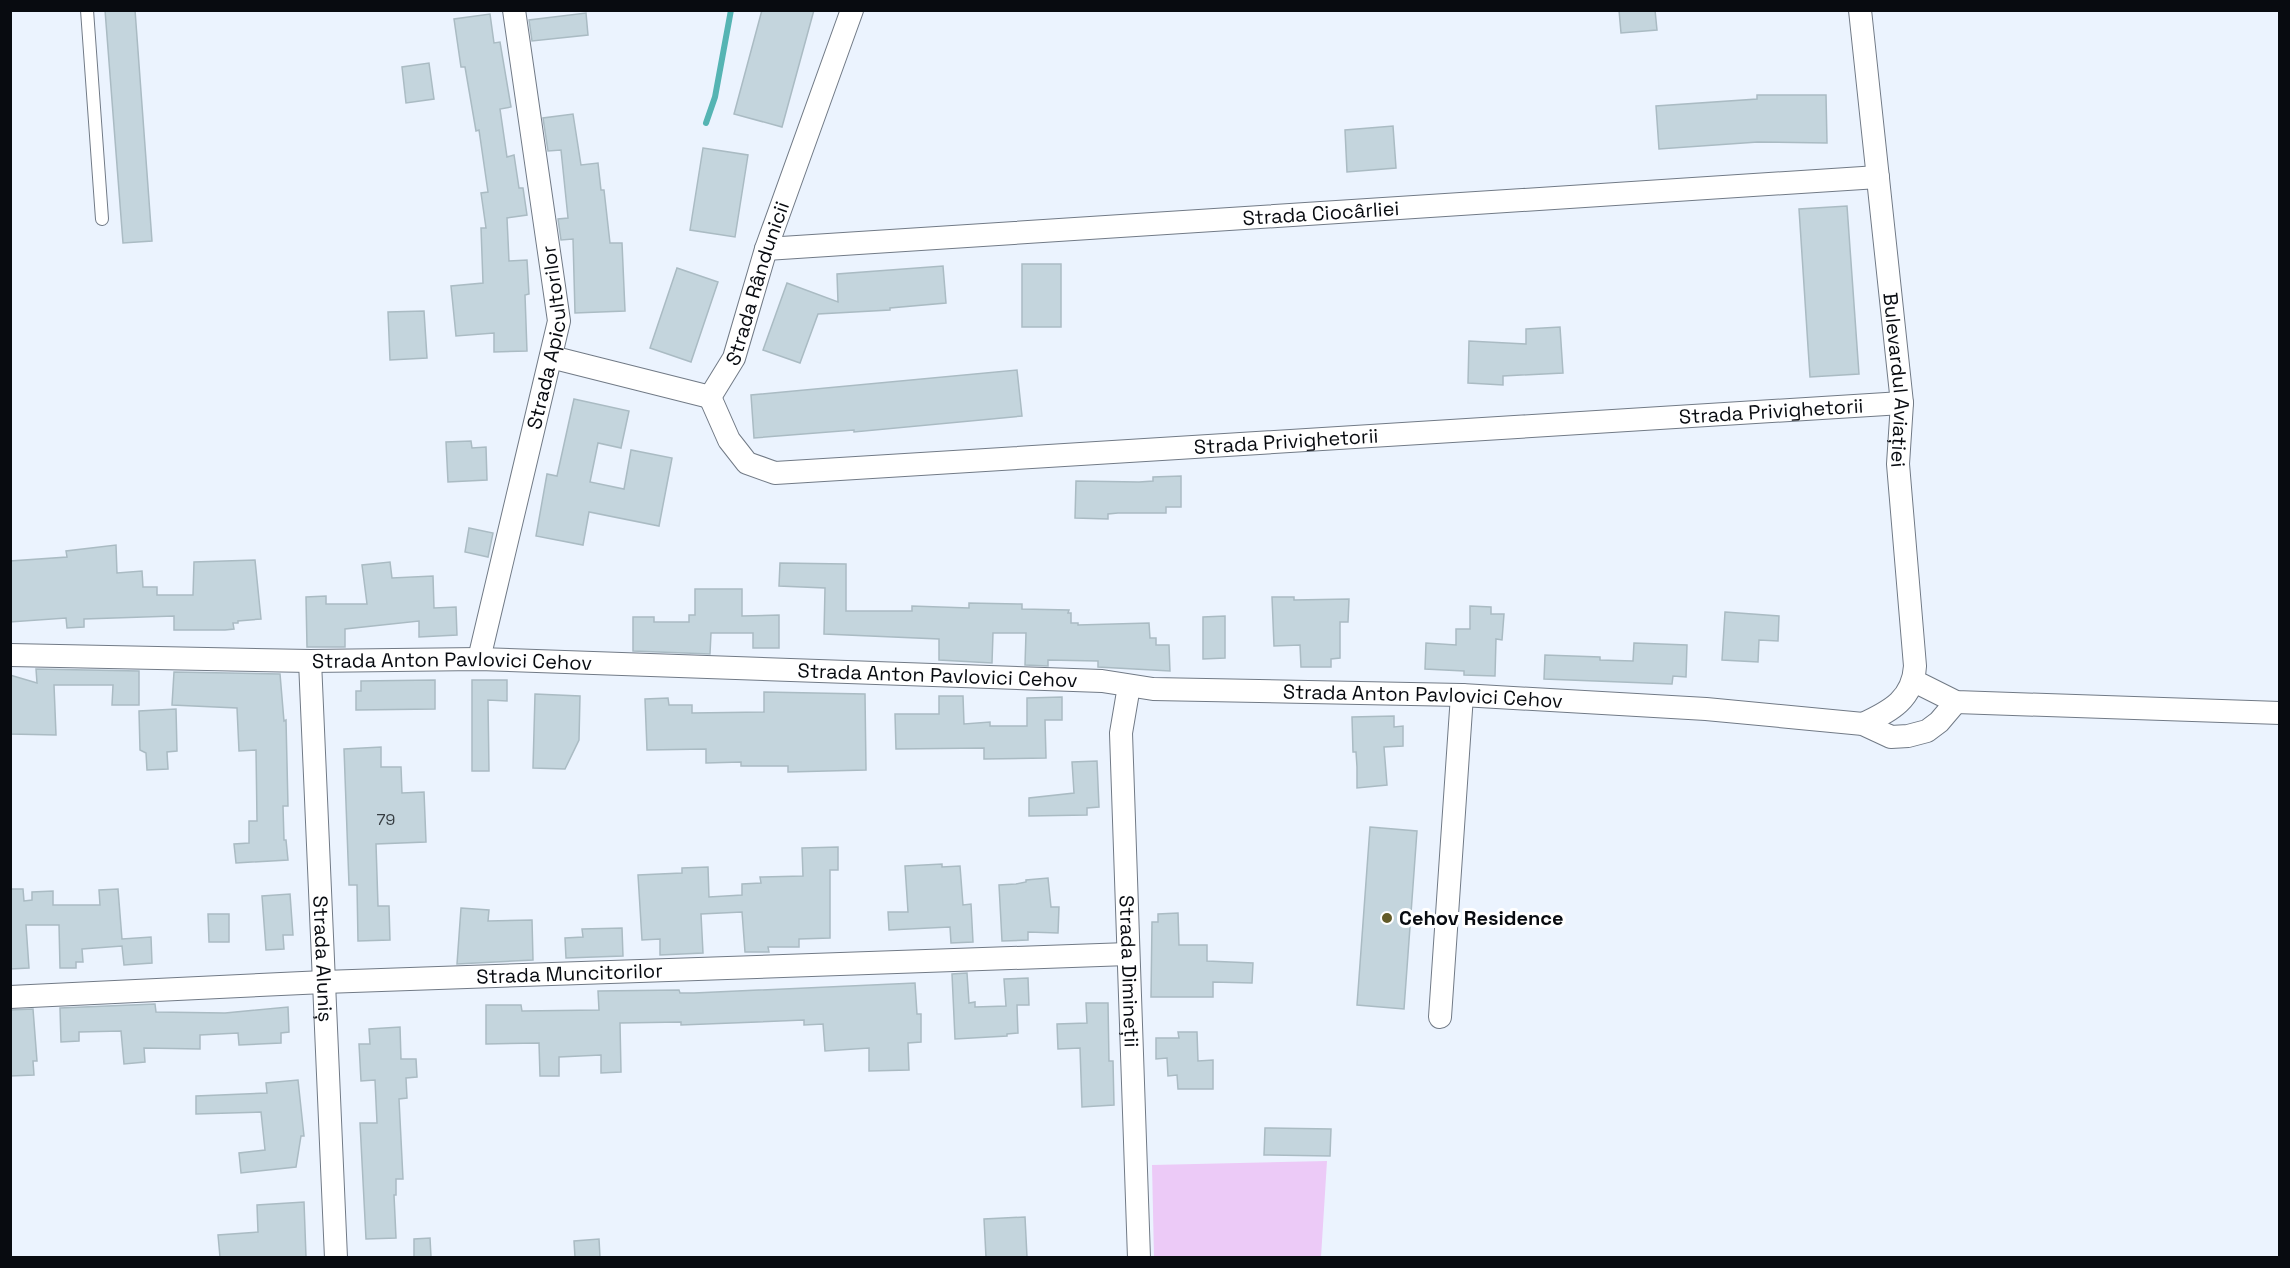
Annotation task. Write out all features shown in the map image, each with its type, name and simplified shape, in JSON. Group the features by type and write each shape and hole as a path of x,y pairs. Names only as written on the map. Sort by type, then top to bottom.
{"street":[{"name":"Strada Apicultorilor","path":"479,659 559,321 514,10"},
{"name":"Strada Rândunicii","path":"710,397 734,358 766,249 852,10"},
{"name":"Bulevardul Aviației","path":"1860,10 1902,403 1898,464 1915,666 1914,681"},
{"name":"Strada Ciocârliei","path":"766,249 1878,177"},
{"path":"551,357 710,397"},
{"name":"Strada Privighetorii","path":"710,397 729,440 747,463 775,473 1902,403"},
{"name":"Strada Anton Pavlovici Cehov","path":"10,655 310,662 479,659 1102,681 1153,689 1462,695 1706,709 1863,724 1891,737 1908,736 1927,731 1939,722 1956,702"},
{"name":"Strada Aluniș","path":"310,662 336,1257"},
{"path":"1863,724 1897,705 1914,681 1956,702 2280,713"},
{"name":"Strada Dimineții","path":"1129,686 1121,733 1139,1257"},
{"path":"1440,1017 1462,695"},
{"name":"Strada Muncitorilor","path":"10,997 324,982 1128,954"}],"lane":[{"path":"87,10 102,219"}],"shaded area":[{"path":"1327,1161 1321,1257 1154,1257 1152,1165"}],"building":[{"path":"105,10 135,10 152,241 123,243"},
{"path":"762,10 814,10 782,127 734,114"},
{"path":"1619,10 1655,10 1657,30 1621,33"},
{"path":"586,13 588,35 532,41 529,20"},
{"path":"490,14 494,43 500,42 511,107 500,109 507,157 514,155 519,188 523,188 527,215 507,218 509,261 527,260 529,294 525,295 527,351 494,352 494,333 456,336 451,286 483,283 481,228 486,228 481,193 488,192 479,130 476,131 465,67 461,67 454,19"},
{"path":"429,63 434,99 406,103 402,67"},
{"path":"1757,95 1826,95 1827,143 1758,142 1659,149 1656,106 1757,99"},
{"path":"573,114 581,165 598,163 601,190 604,190 610,243 622,243 625,311 575,313 573,239 561,240 558,219 568,218 561,150 548,151 543,118"},
{"path":"1393,126 1396,168 1347,172 1345,130"},
{"path":"703,148 748,155 735,237 690,230"},
{"path":"1847,206 1859,374 1810,377 1799,209"},
{"path":"1022,264 1061,264 1061,327 1022,327"},
{"path":"943,266 946,303 890,308 890,310 818,314 800,363 763,350 787,283 838,302 837,274"},
{"path":"677,268 718,282 691,362 650,348"},
{"path":"424,311 427,358 390,360 388,312"},
{"path":"1560,327 1563,373 1503,376 1503,385 1468,383 1469,341 1526,344 1526,329"},
{"path":"1017,370 1022,416 854,432 854,430 754,438 751,395"},
{"path":"574,399 629,411 621,448 598,443 590,482 624,489 631,450 672,458 659,526 589,512 583,545 536,536 547,474 557,476"},
{"path":"471,441 472,448 486,447 487,480 448,482 446,442"},
{"path":"1181,476 1181,507 1166,507 1166,513 1108,514 1108,519 1075,518 1076,481 1139,482 1153,481 1153,477"},
{"path":"469,528 493,533 488,557 465,552"},
{"path":"116,545 117,573 142,571 143,587 157,587 157,595 193,595 194,562 255,560 261,619 238,621 238,623 233,623 234,629 225,630 174,630 174,616 84,619 84,627 67,628 66,618 10,622 10,561 67,557 66,551"},
{"path":"390,562 392,578 433,576 434,608 456,607 457,635 419,637 419,621 345,629 345,647 307,647 306,597 326,596 326,604 367,604 362,565"},
{"path":"780,563 846,564 846,611 912,611 912,606 969,608 969,603 1022,604 1022,609 1069,610 1071,623 1078,623 1078,625 1149,623 1150,638 1156,638 1156,645 1169,645 1170,671 1098,667 1098,661 1048,660 1048,666 1025,665 1026,633 993,633 992,663 939,660 939,639 824,634 825,588 779,586"},
{"path":"695,589 742,589 742,616 779,615 779,648 753,648 753,633 711,633 710,654 633,651 633,617 654,617 654,622 689,622 689,615 695,615"},
{"path":"1272,597 1294,597 1294,600 1349,599 1348,622 1340,622 1340,658 1331,659 1331,667 1301,667 1300,645 1274,646"},
{"path":"1470,606 1491,607 1491,614 1504,614 1502,640 1496,639 1495,676 1464,675 1464,671 1425,669 1426,643 1456,645 1456,629 1470,629"},
{"path":"1725,612 1779,616 1778,641 1759,640 1758,662 1722,660"},
{"path":"1225,616 1225,658 1203,659 1203,617"},
{"path":"1634,643 1687,645 1686,677 1673,676 1672,684 1544,679 1545,655 1633,661"},
{"path":"36,669 139,671 139,705 112,705 113,685 54,685 56,735 10,734 10,675 37,683"},
{"path":"174,672 280,674 284,721 286,720 288,806 283,806 284,840 286,840 288,860 236,863 234,844 249,843 249,821 257,821 256,750 239,751 237,708 172,705"},
{"path":"435,680 435,709 356,710 356,691 361,691 361,681"},
{"path":"472,680 507,680 507,701 488,700 489,771 472,771"},
{"path":"764,692 865,694 866,770 788,772 788,766 741,766 741,762 706,763 706,749 647,750 645,699 668,698 669,705 692,705 692,713 764,712"},
{"path":"535,694 580,696 579,740 565,769 533,768"},
{"path":"939,696 963,696 964,724 990,722 990,726 1027,726 1027,698 1062,697 1062,720 1045,720 1046,758 984,759 984,748 896,749 895,714 939,714"},
{"path":"176,709 177,751 167,752 168,769 147,770 146,753 140,750 139,711"},
{"path":"1394,716 1394,727 1403,726 1403,746 1384,747 1387,785 1357,788 1352,717"},
{"path":"381,747 381,767 401,767 402,793 424,792 426,842 376,844 378,906 389,906 390,940 358,941 357,885 349,885 344,749"},
{"path":"1097,761 1099,807 1087,808 1087,815 1029,816 1029,798 1074,793 1072,762"},
{"name":"Cehov Residence","path":"1370,827 1417,831 1404,1009 1357,1005"},
{"path":"838,847 838,870 830,870 830,938 799,939 799,947 768,947 769,952 745,952 742,912 701,914 703,953 660,955 660,939 642,940 638,875 682,873 682,868 708,867 709,897 742,895 742,884 761,883 760,877 803,876 802,848"},
{"path":"942,864 942,867 960,866 963,905 971,904 973,942 951,943 950,927 889,930 888,912 908,912 905,866"},
{"path":"1048,878 1051,907 1059,907 1058,933 1028,932 1028,940 1002,941 999,885"},
{"path":"10,889 23,889 24,901 32,900 32,892 53,891 53,905 100,905 99,890 118,889 122,939 151,937 152,963 124,965 122,946 82,949 83,962 76,962 76,968 60,968 59,925 26,925 29,968 10,969"},
{"path":"290,894 293,935 283,935 284,949 266,950 262,896"},
{"path":"461,908 489,910 488,921 532,920 533,960 457,964"},
{"path":"1178,913 1179,945 1207,945 1207,961 1253,963 1252,983 1213,982 1213,997 1151,997 1152,922 1158,922 1158,914"},
{"path":"208,914 229,914 229,942 209,942"},
{"path":"622,928 623,956 566,958 565,938 583,937 582,929"},
{"path":"967,973 969,1003 975,1002 975,1007 1006,1006 1004,979 1028,978 1029,1005 1017,1005 1018,1033 1007,1034 1007,1036 955,1039 952,974"},
{"path":"915,983 917,1014 921,1014 921,1042 908,1043 909,1070 869,1071 869,1048 825,1051 823,1024 804,1025 804,1020 681,1025 681,1022 620,1023 621,1072 601,1073 601,1055 559,1057 559,1076 540,1076 539,1043 486,1044 486,1005 521,1005 522,1011 599,1010 598,991 679,990 680,993 694,993"},
{"path":"1086,1003 1108,1003 1109,1061 1113,1061 1114,1105 1082,1107 1080,1048 1058,1049 1057,1024 1087,1023"},
{"path":"155,1004 156,1012 225,1013 288,1007 289,1032 281,1033 281,1043 239,1045 238,1033 200,1035 200,1049 144,1048 145,1062 124,1064 121,1031 79,1032 79,1041 61,1042 60,1008"},
{"path":"33,1009 37,1061 33,1061 34,1075 10,1076 10,1010"},
{"path":"400,1027 401,1059 416,1059 417,1077 406,1078 407,1098 399,1099 403,1179 396,1179 396,1195 394,1195 396,1238 366,1239 360,1123 377,1123 375,1080 361,1081 359,1044 370,1044 369,1029"},
{"path":"1178,1032 1197,1032 1198,1061 1213,1060 1213,1089 1178,1089 1177,1075 1168,1076 1167,1058 1156,1059 1156,1038 1179,1038"},
{"path":"298,1080 304,1136 301,1136 296,1167 241,1173 239,1153 265,1150 261,1112 196,1114 196,1096 267,1093 266,1083"},
{"path":"1265,1128 1331,1129 1330,1156 1264,1155"},
{"path":"304,1202 306,1257 220,1257 218,1235 258,1232 257,1205"},
{"path":"1025,1217 1027,1257 986,1257 984,1219"},
{"path":"430,1238 431,1257 414,1257 414,1239"},
{"path":"599,1239 600,1257 575,1257 574,1241"}],"waterway":[{"path":"706,123 715,97 731,10"}],"place":[{"name":"Cehov Residence","path":"1387,918"}]}
